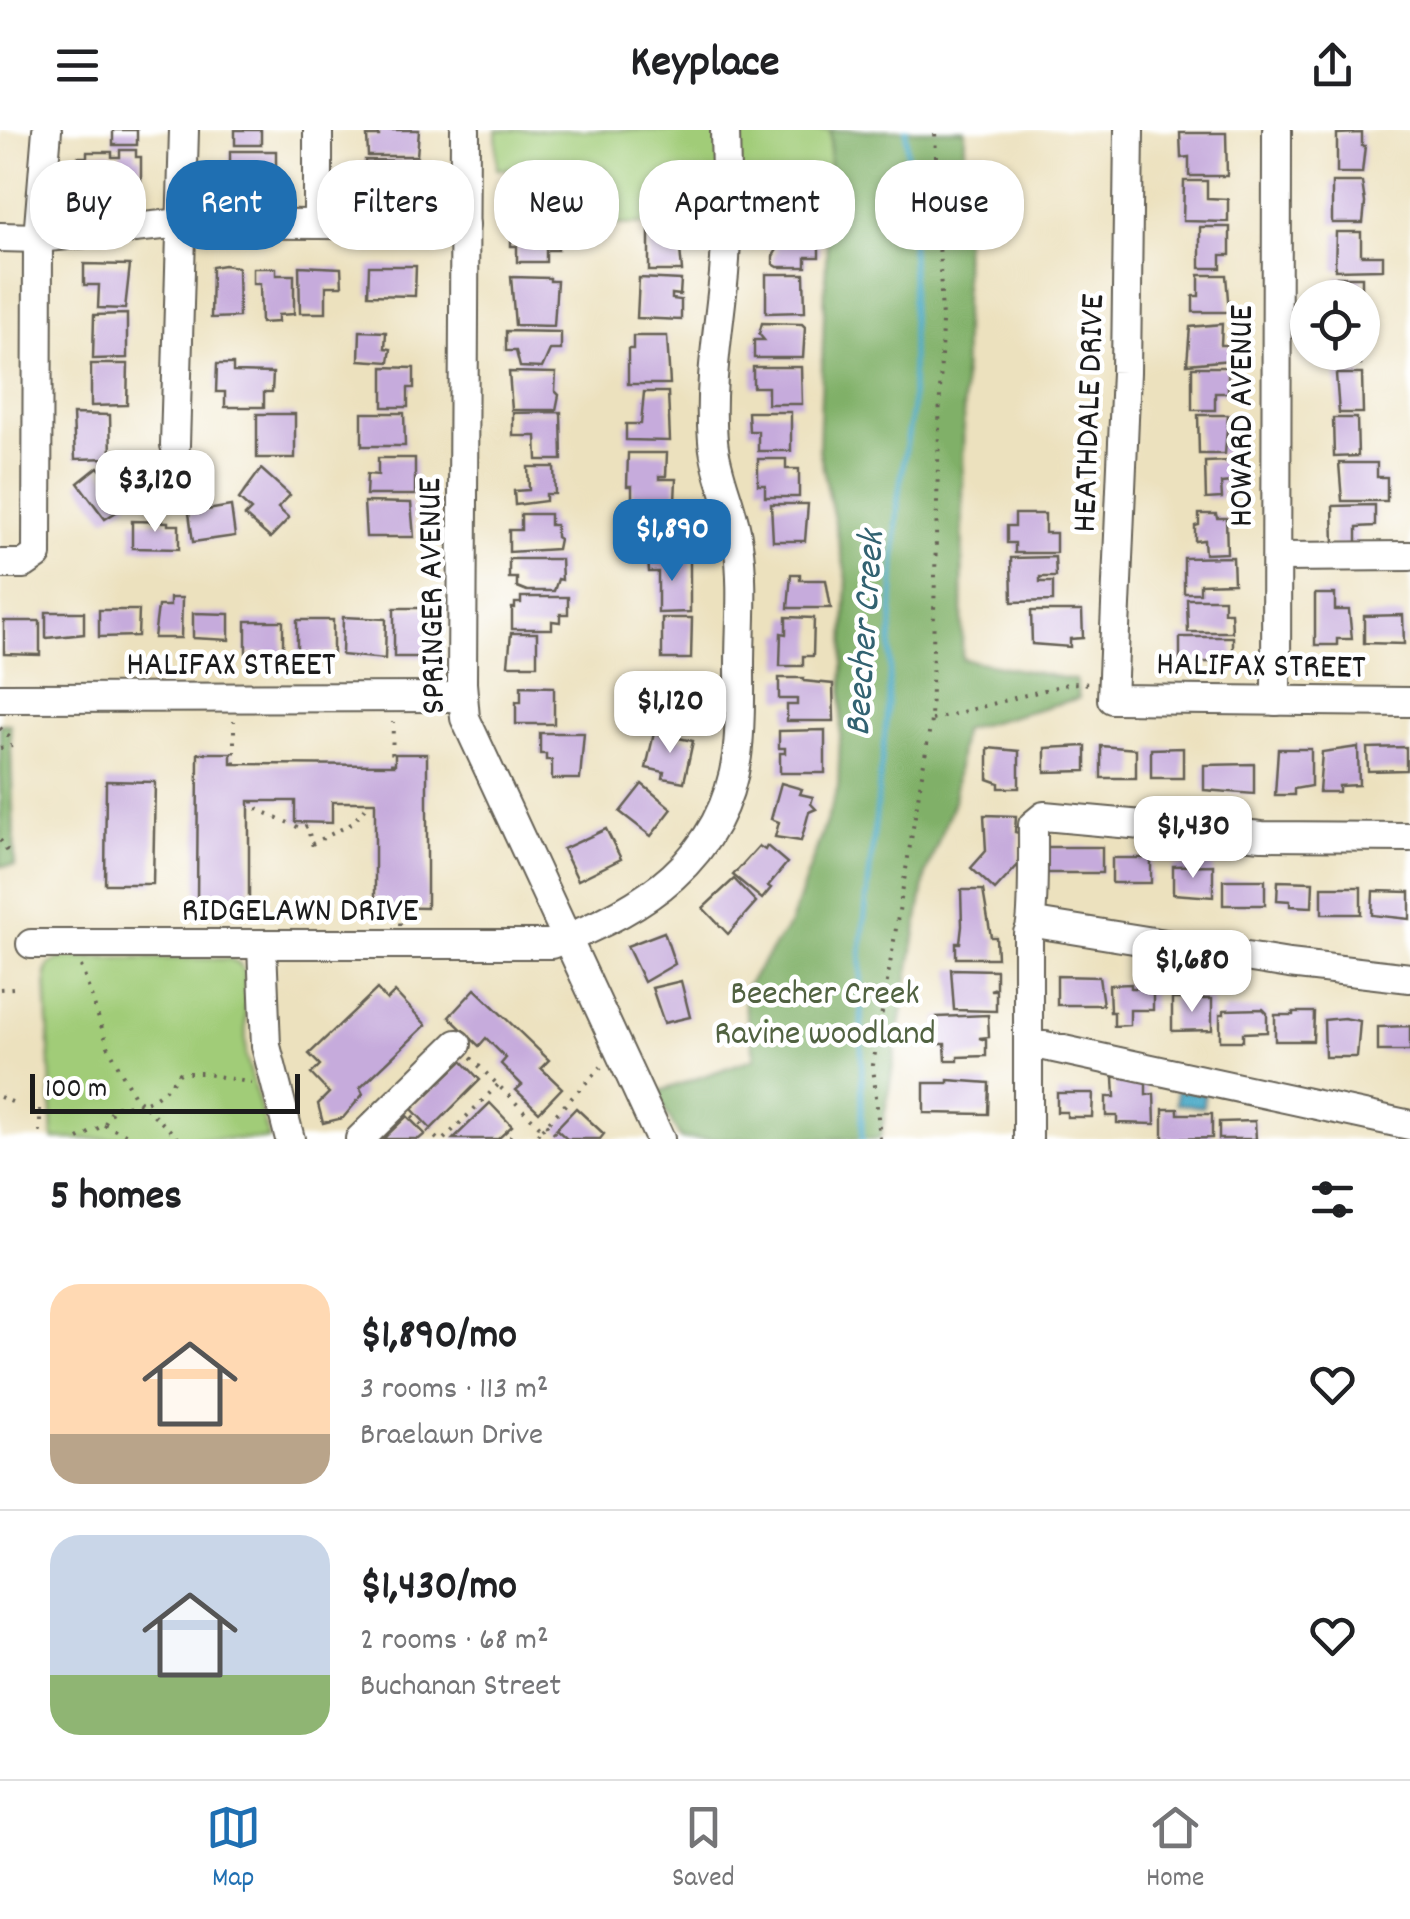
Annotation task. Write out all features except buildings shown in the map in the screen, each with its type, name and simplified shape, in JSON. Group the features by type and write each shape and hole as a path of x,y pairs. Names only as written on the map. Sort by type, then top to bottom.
{"street":[{"path":"44,160 47,130"},
{"path":"183,160 184,130"},
{"path":"318,130 318,160"},
{"name":"SPRINGER AVENUE","path":"466,130 466,160"},
{"name":"RIDGELAWN DRIVE","path":"31,944 543,945 591,929 678,875 704,844 727,798 737,756 741,564 738,538 717,468 712,410 726,228 725,130"},
{"name":"HEATHDALE DRIVE","path":"1112,692 1126,372 1129,130"},
{"name":"HOWARD AVENUE","path":"1276,130 1276,701"},
{"path":"0,237 30,238"},
{"path":"0,564 24,564 37,555 38,250"},
{"path":"175,445 178,250"},
{"name":"SPRINGER AVENUE","path":"465,250 463,697 472,736 660,1139"},
{"path":"1277,557 1410,556"},
{"name":"HALIFAX STREET","path":"1112,692 1276,701 1410,702"},
{"name":"HALIFAX STREET","path":"0,698 463,697"},
{"path":"1028,1139 1028,933 1032,926 1034,824 1044,816 1262,836 1410,837"},
{"path":"1032,926 1041,924 1289,964 1410,978"},
{"path":"262,946 266,1046 290,1139"},
{"path":"360,1139 456,1044"},
{"path":"1028,1046 1045,1046 1410,1125"}],"path":[{"path":"880,1139 873,1064 931,720 942,321 936,130"},
{"path":"931,720 1071,683 1112,692"},
{"path":"234,717 234,764"},
{"path":"392,765 393,722"},
{"path":"0,728 12,743 0,748"},
{"path":"253,800 253,806 302,829 308,826 312,844 352,823 369,802"},
{"path":"0,840 10,856"},
{"path":"225,906 225,929"},
{"path":"400,908 400,930"},
{"path":"80,961 108,1046 133,1095 179,1139"},
{"path":"0,989 12,988"},
{"path":"456,1044 560,1139"},
{"path":"533,1139 605,1063"},
{"path":"81,1139 104,1125 115,1106 143,1106 180,1073 202,1073 276,1089"},
{"path":"444,1139 498,1085"},
{"path":"0,1096 12,1102"},
{"path":"398,1102 437,1139"},
{"path":"40,1109 40,1138 52,1139"},
{"path":"104,1125 137,1139"},
{"path":"509,1137 522,1139"}],"green space":[{"path":"496,130 831,130 831,160 639,160 639,225 619,225 619,160 497,160"},
{"name":"Beecher Creek Ravine woodland","path":"831,130 965,130 965,160 875,160 875,250 964,250 962,659 1075,680 1079,698 962,730 954,801 926,873 881,1136 681,1139 655,1093 755,1058 742,992 790,924 838,788 847,579 819,449 826,250 855,250 855,160 830,160"},
{"path":"0,724 10,724 15,866 0,866"},
{"path":"61,958 230,959 239,963 245,974 246,1056 269,1139 53,1139 46,974 49,965"}],"water":[{"path":"1177,1090 1205,1093 1203,1107 1176,1104"}],"waterway":[{"name":"Beecher Creek","path":"862,1139 861,951 888,705 898,498 912,409 912,250 906,130"}]}
